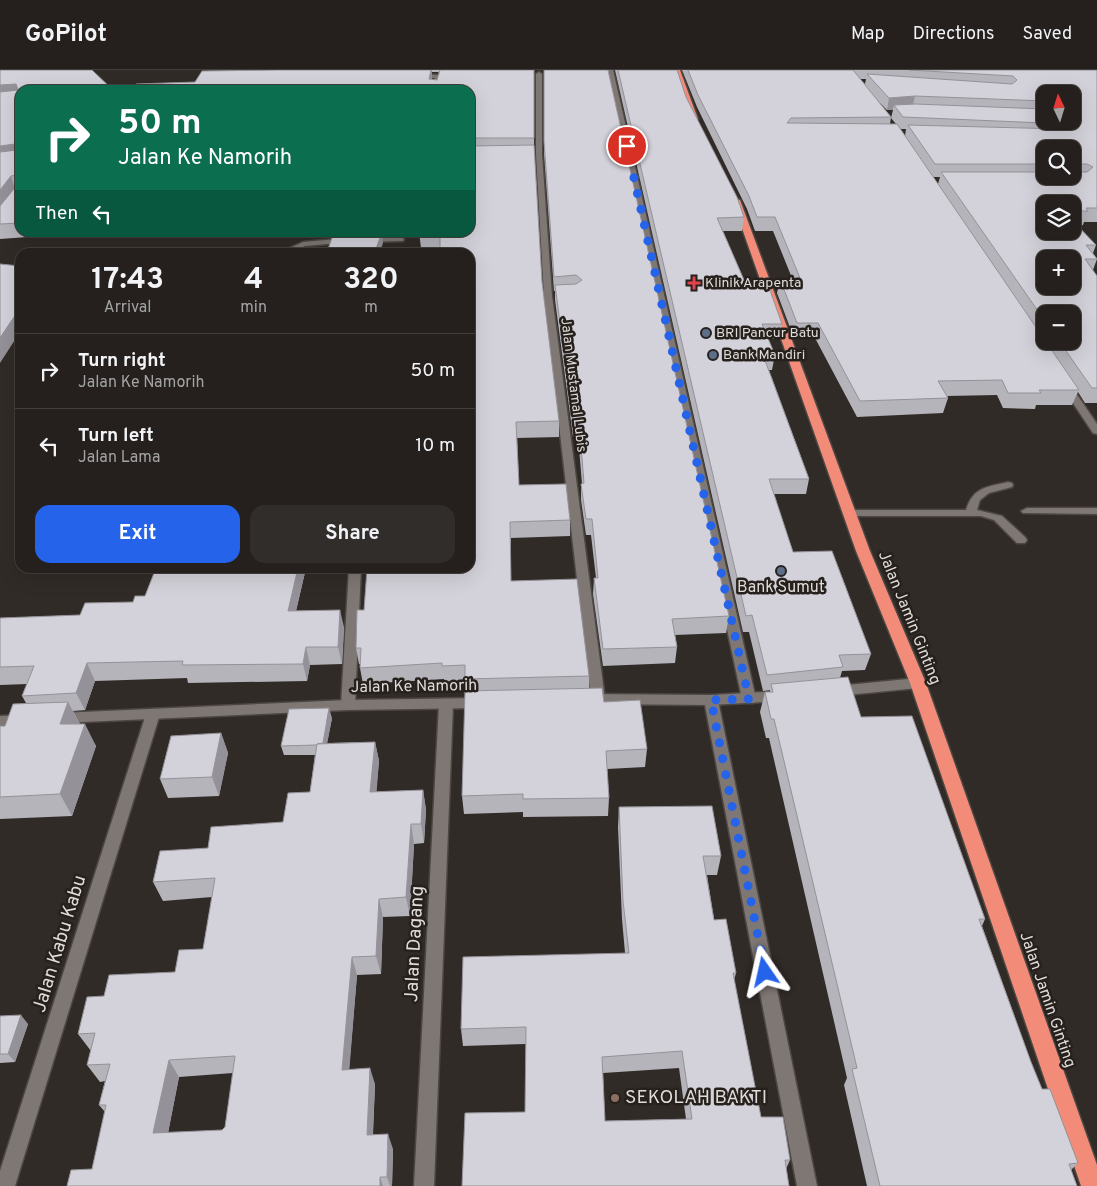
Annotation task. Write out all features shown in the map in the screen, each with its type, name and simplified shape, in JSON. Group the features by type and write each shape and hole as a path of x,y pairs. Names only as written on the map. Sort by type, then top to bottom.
{"highway":[{"path":"677,70 703,134"},
{"name":"Jalan Jamin Ginting","path":"729,185 742,210 849,513 918,683 1093,1186"}],"street":[{"path":"610,70 749,699"},
{"path":"408,76 439,73 435,85"},
{"name":"Jalan Mustamal Lubis","path":"539,73 534,154 598,698"},
{"path":"363,240 400,239"},
{"path":"294,248 303,244 354,240"},
{"path":"1060,376 1097,431"},
{"path":"971,512 975,498 985,491 1008,485"},
{"path":"1027,511 1097,511"},
{"path":"849,513 971,512 998,518 1021,540"},
{"path":"348,705 355,573"},
{"path":"824,692 918,683"},
{"path":"570,700 598,698 711,700 796,695"},
{"path":"711,700 807,1186"},
{"name":"Jalan Ke Namorih","path":"0,721 348,705 493,702"},
{"name":"Jalan Dagang","path":"424,1186 446,704"},
{"name":"Jalan Kabu Kabu","path":"5,1186 153,714"}],"building":[{"path":"0,70 92,70 108,85 16,84 0,85"},
{"path":"431,70 429,79 437,80 440,70 534,70 534,138 475,138 475,85 136,85 195,82 202,71"},
{"path":"544,70 608,70 729,616 672,619 677,647 603,649 594,578 598,578 592,519 586,519 581,484 584,483 579,421 573,421 555,285 576,284 582,280 576,275 554,277 544,141"},
{"path":"618,70 677,70 686,97 737,197 744,217 717,218 744,280 766,279 782,324 762,324 775,355 763,355 809,479 769,479 793,552 832,551 871,654 839,655 843,667 767,675 752,615 746,616"},
{"path":"688,70 853,70 891,117 791,118 787,123 897,124 1036,327 1036,350 1052,350 1079,390 1039,390 1041,393 1008,393 1002,380 938,381 948,398 860,401 818,323 797,323 780,279 800,278 775,217 757,217 749,196 698,95"},
{"path":"909,70 1097,70 1097,208 1086,208 1088,211 1081,211 1081,195 1036,195 1036,240 1081,240 1081,229 1096,245 1086,245 1097,259 1085,259 1097,276 1097,388 1092,388 1065,350 1081,350 1081,305 1036,305 1036,308 941,172 1036,172 1036,185 1081,185 1081,172 1087,172 1093,167 1081,164 1081,140 1036,140 1036,164 935,164 908,125 1081,130 1081,85 1036,85 1036,101 915,96 889,98 867,74 1012,84 1017,80 1013,76"},
{"path":"15,90 15,144 0,146 0,92"},
{"path":"915,104 1036,109 1036,123 903,117 894,105"},
{"path":"534,145 542,282 559,421 516,422 519,485 566,484 570,520 510,522 511,581 577,579 589,676 465,679 465,665 442,666 442,663 360,668 361,648 356,648 357,610 364,610 367,573 475,573 475,248 440,248 440,237 475,237 475,146"},
{"path":"15,150 15,175 11,176 0,190 0,152"},
{"path":"15,187 15,223 0,224 0,206"},
{"path":"332,237 380,237 376,248 328,248"},
{"path":"0,264 15,266 15,316 0,338"},
{"path":"154,573 297,573 288,611 340,610 338,647 306,647 303,664 182,665 183,661 87,663 76,693 22,696 34,666 0,667 0,618 80,615 85,603 133,602 135,596 145,596"},
{"path":"848,677 861,717 912,716 985,919 979,919 1031,1062 1042,1089 1050,1089 1078,1163 1069,1164 1077,1186 880,1186 852,1069 857,1068 774,719 771,719 765,692 773,692 771,684"},
{"path":"602,688 604,702 640,700 647,749 606,751 609,798 523,799 523,794 462,796 465,691"},
{"path":"68,702 60,724 85,724 60,794 0,797 0,726 5,726 13,704"},
{"path":"329,708 323,743 281,746 289,709"},
{"path":"221,733 212,777 160,779 171,736"},
{"path":"375,742 370,792 423,790 421,824 411,824 406,897 379,899 376,956 352,957 342,1070 370,1068 367,1135 388,1134 387,1177 380,1177 380,1186 67,1186 71,1170 92,1169 106,1105 99,1105 110,1064 87,1065 95,1033 78,1034 87,997 104,996 109,975 175,972 179,950 203,949 215,878 153,882 160,851 208,848 211,827 283,822 288,793 310,792 317,744","holes":["235,1056 225,1127 222,1130 153,1133 169,1060"]},
{"path":"712,806 721,856 703,856 714,920 726,919 736,973 733,973 761,1117 783,1117 790,1160 785,1160 789,1186 462,1186 465,1113 525,1112 526,1027 461,1029 463,957 629,953 623,901 619,807","holes":["682,1051 692,1119 605,1121 602,1057"]},
{"path":"21,1015 8,1054 0,1054 0,1016"}],"place":[{"name":"Klinik Arapenta","path":"694,283"},
{"name":"BRI Pancur Batu","path":"706,333"},
{"name":"Bank Mandiri","path":"713,355"},
{"name":"Bank Sumut","path":"781,571"},
{"name":"SEKOLAH BAKTI","path":"615,1098"}],"route":[{"path":"627,146 749,699 711,700 765,972"}]}
